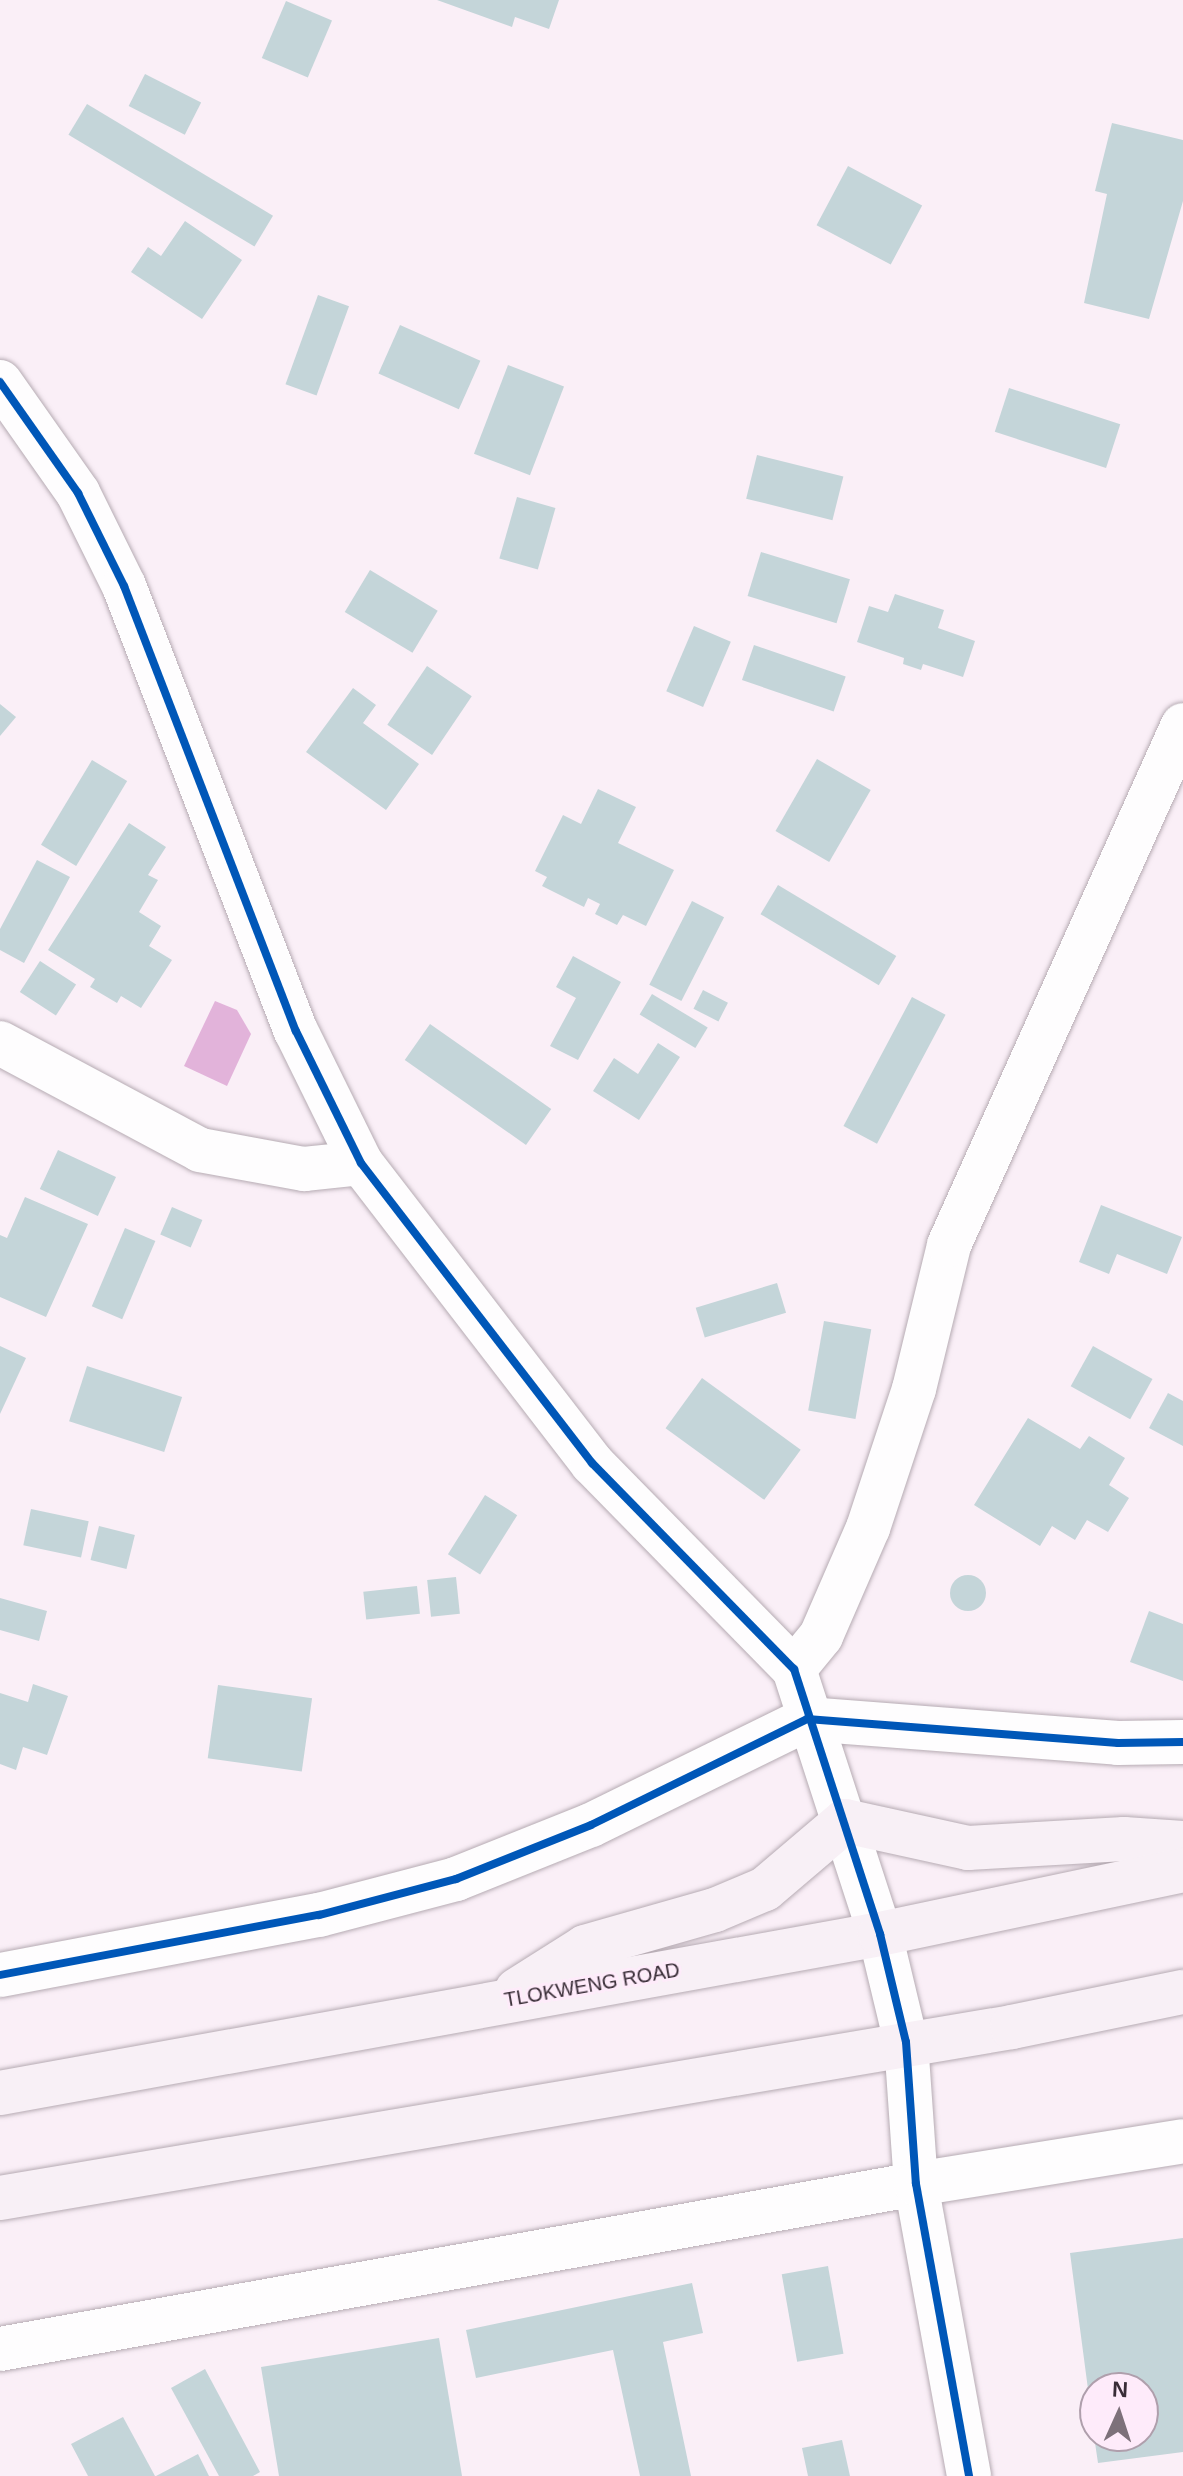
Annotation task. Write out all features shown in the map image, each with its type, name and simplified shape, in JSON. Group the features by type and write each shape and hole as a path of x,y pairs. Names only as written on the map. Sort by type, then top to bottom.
{"main road":[{"path":"494,2003 585,1947 715,1910 765,1889 845,1821 968,1848 1124,1839 1183,1843"},
{"name":"TLOKWENG ROAD","path":"0,2093 880,1934 1183,1870"},
{"path":"0,2198 1183,1992"}],"street":[{"path":"0,382 78,493 124,586 296,1031 361,1163 592,1463 794,1669 807,1719 845,1821 880,1934 906,2042 916,2184 969,2476"},
{"path":"794,1669 821,1636 868,1528 914,1389 949,1245 1183,725"},
{"path":"0,1043 200,1150 304,1169 361,1163"},
{"path":"0,1975 319,1915 456,1879 591,1825 807,1719 1118,1743 1183,1742"},
{"path":"0,2349 916,2184 1183,2141"}],"shaded area":[{"path":"215,1001 237,1010 251,1034 227,1086 184,1066"}],"building":[{"path":"437,0 559,0 549,29 515,17 512,27"},
{"path":"286,1 332,21 308,78 262,58"},
{"path":"145,74 201,103 185,135 129,106"},
{"path":"87,104 273,216 254,247 68,135"},
{"path":"1112,123 1183,140 1183,201 1149,319 1084,303 1107,194 1095,191"},
{"path":"848,166 922,205 891,265 817,225"},
{"path":"185,221 242,260 202,319 131,272 148,247 161,256"},
{"path":"318,295 349,306 317,396 286,384"},
{"path":"400,325 480,361 459,409 378,373"},
{"path":"508,365 564,387 530,475 474,454"},
{"path":"1009,388 1120,424 1106,468 995,432"},
{"path":"757,455 843,477 832,520 746,499"},
{"path":"517,497 555,508 538,570 499,559"},
{"path":"761,552 850,579 836,623 748,596"},
{"path":"370,570 438,611 412,653 345,612"},
{"path":"895,594 944,610 938,628 975,641 963,677 923,664 921,670 903,664 904,658 857,642 869,606 888,612"},
{"path":"694,626 731,642 703,707 666,691"},
{"path":"754,645 846,677 834,712 742,680"},
{"path":"427,666 472,696 432,755 387,725"},
{"path":"353,688 376,705 363,723 419,764 386,810 306,752"},
{"path":"0,704 16,717 0,736"},
{"path":"817,759 871,790 829,862 776,831"},
{"path":"92,760 127,781 76,866 41,845"},
{"path":"598,789 636,807 618,843 674,870 646,926 623,915 617,925 595,914 600,904 588,898 584,907 542,886 547,877 535,871 563,815 581,824"},
{"path":"129,823 166,847 148,875 158,880 139,912 161,926 149,946 172,960 141,1008 121,996 117,1003 90,987 95,979 48,950"},
{"path":"37,860 70,877 24,963 0,950 0,929"},
{"path":"778,885 896,956 879,985 760,914"},
{"path":"692,901 724,917 681,1001 649,985"},
{"path":"573,956 621,982 578,1060 550,1046 576,998 556,987"},
{"path":"40,961 76,984 56,1015 20,992"},
{"path":"703,990 728,1003 718,1021 693,1009"},
{"path":"652,994 708,1027 695,1048 640,1015"},
{"path":"912,997 946,1015 877,1144 843,1126"},
{"path":"430,1024 551,1109 526,1145 405,1060"},
{"path":"658,1043 680,1057 639,1120 593,1091 614,1058 638,1074"},
{"path":"58,1150 116,1177 98,1216 40,1189"},
{"path":"25,1197 88,1224 46,1317 0,1297 0,1235 7,1238"},
{"path":"1101,1205 1182,1237 1167,1274 1117,1254 1109,1274 1079,1262"},
{"path":"172,1207 202,1220 191,1248 160,1235"},
{"path":"125,1228 155,1241 122,1319 92,1306"},
{"path":"777,1283 786,1313 705,1337 696,1308"},
{"path":"824,1321 871,1329 855,1419 808,1411"},
{"path":"0,1346 26,1358 0,1414"},
{"path":"1093,1346 1152,1379 1130,1419 1071,1386"},
{"path":"87,1366 182,1397 164,1452 69,1421"},
{"path":"702,1378 801,1450 764,1500 666,1428"},
{"path":"1168,1393 1183,1401 1183,1446 1149,1428"},
{"path":"1028,1418 1080,1449 1089,1436 1125,1458 1109,1485 1129,1498 1108,1532 1087,1520 1075,1540 1052,1526 1040,1546 974,1505"},
{"path":"485,1495 517,1515 480,1575 448,1554"},
{"path":"31,1509 89,1521 81,1557 23,1545"},
{"path":"99,1526 135,1535 126,1569 91,1560"},
{"path":"968,1575 981,1580 986,1593 981,1606 968,1611 955,1606 950,1593 955,1580"},
{"path":"456,1577 460,1614 431,1617 427,1580"},
{"path":"417,1586 420,1614 366,1619 363,1592"},
{"path":"0,1598 47,1611 39,1641 0,1630"},
{"path":"1149,1611 1183,1624 1183,1681 1130,1662"},
{"path":"33,1684 68,1696 47,1755 23,1747 16,1770 0,1764 0,1693 28,1702"},
{"path":"218,1685 312,1698 302,1772 208,1758"},
{"path":"1183,2238 1183,2452 1098,2463 1096,2452 1159,2452 1159,2372 1086,2372 1070,2253"},
{"path":"828,2266 843,2354 797,2362 782,2274"},
{"path":"692,2283 703,2333 663,2342 691,2476 640,2476 613,2350 476,2378 466,2330"},
{"path":"439,2338 462,2476 279,2476 261,2367"},
{"path":"205,2369 260,2472 253,2476 219,2476 171,2388"},
{"path":"123,2417 155,2476 88,2476 71,2444"},
{"path":"842,2440 850,2476 808,2476 802,2448"},
{"path":"198,2454 209,2476 156,2476"}],"cycle path":[{"path":"0,382 78,493 124,586 296,1031 361,1163 592,1463 794,1669 880,1934 906,2042 916,2184 969,2476"},
{"path":"0,1975 319,1915 456,1879 591,1825 807,1719 1118,1743 1183,1742"}]}
